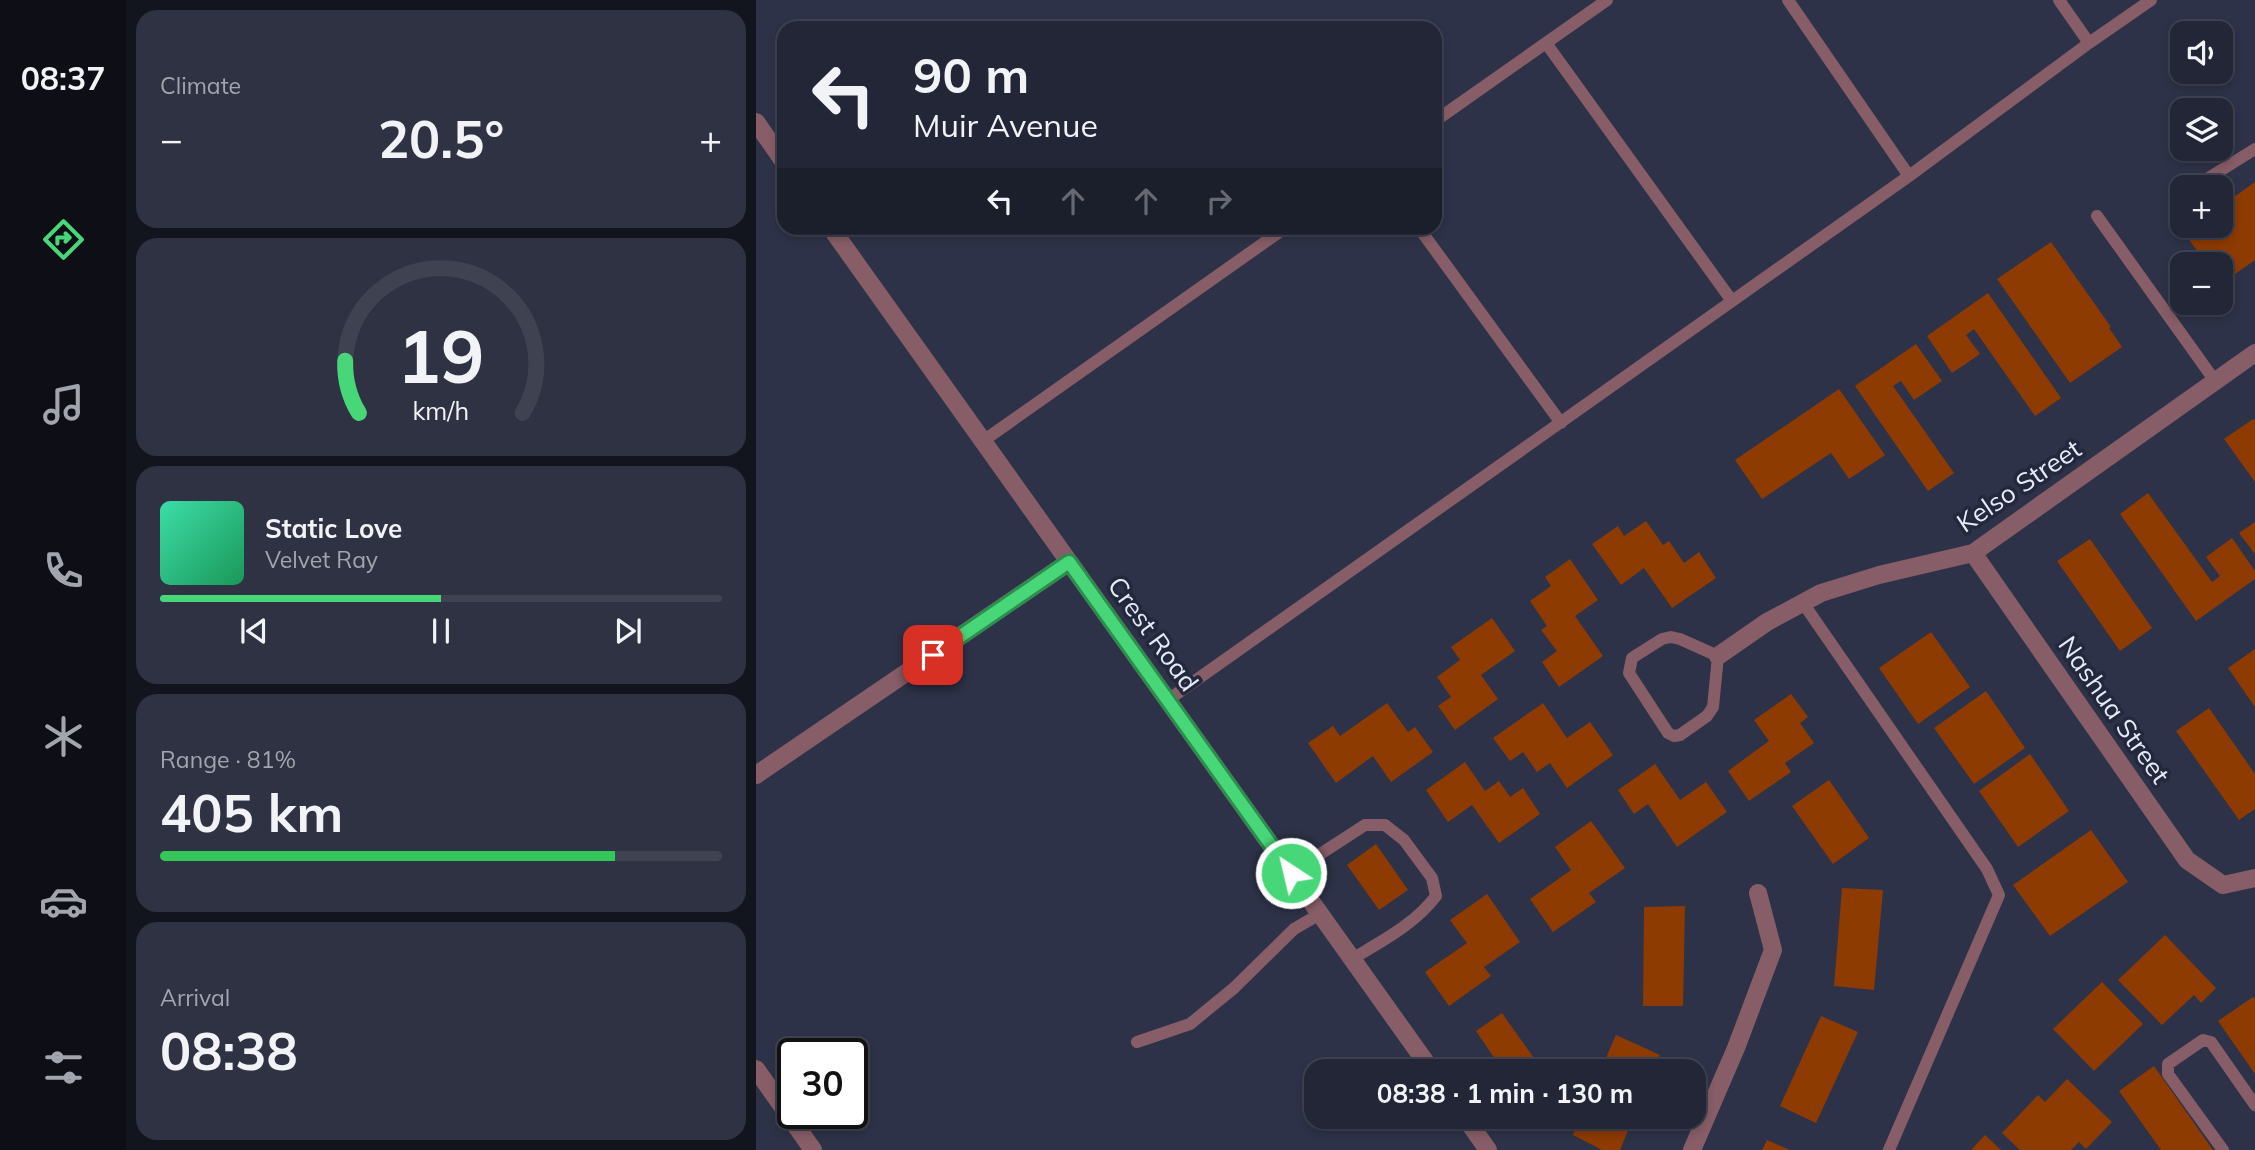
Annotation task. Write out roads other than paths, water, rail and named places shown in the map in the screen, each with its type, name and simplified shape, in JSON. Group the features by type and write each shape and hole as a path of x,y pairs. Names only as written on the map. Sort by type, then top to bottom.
{"street":[{"path":"756,122 777,152"},
{"name":"Crest Road","path":"836,235 1423,1059"},
{"name":"Kelso Street","path":"1718,656 1767,622 1821,593 1879,575 1973,553 2255,353"},
{"name":"Nashua Street","path":"1973,553 2187,860 2223,886 2255,878"},
{"path":"756,775 1069,562"},
{"path":"1692,1150 1736,1048 1773,950 1758,893"},
{"path":"756,1069 813,1150"},
{"path":"1473,1129 1488,1150"}],"lane":[{"path":"1442,116 1607,0"},
{"path":"1788,0 1909,176"},
{"path":"2059,0 2089,43"},
{"path":"1168,700 1909,176 2151,0"},
{"path":"1546,43 1732,301"},
{"path":"2213,175 2255,149"},
{"path":"2097,216 2215,382"},
{"path":"983,441 1275,235"},
{"path":"1424,235 1561,423"},
{"path":"1803,603 1987,869 1999,895 1889,1150"},
{"path":"1671,637 1718,656 1713,707 1707,716 1679,735 1668,733 1629,673 1632,658 1662,639 1671,637"},
{"path":"1291,873 1365,825 1385,825 1404,840 1432,878 1436,896 1426,909 1395,933 1352,959"},
{"path":"1137,1042 1191,1024 1234,988 1294,929 1320,914"},
{"path":"2223,1150 2168,1074 2168,1064 2203,1040 2211,1042 2255,1105"}]}
